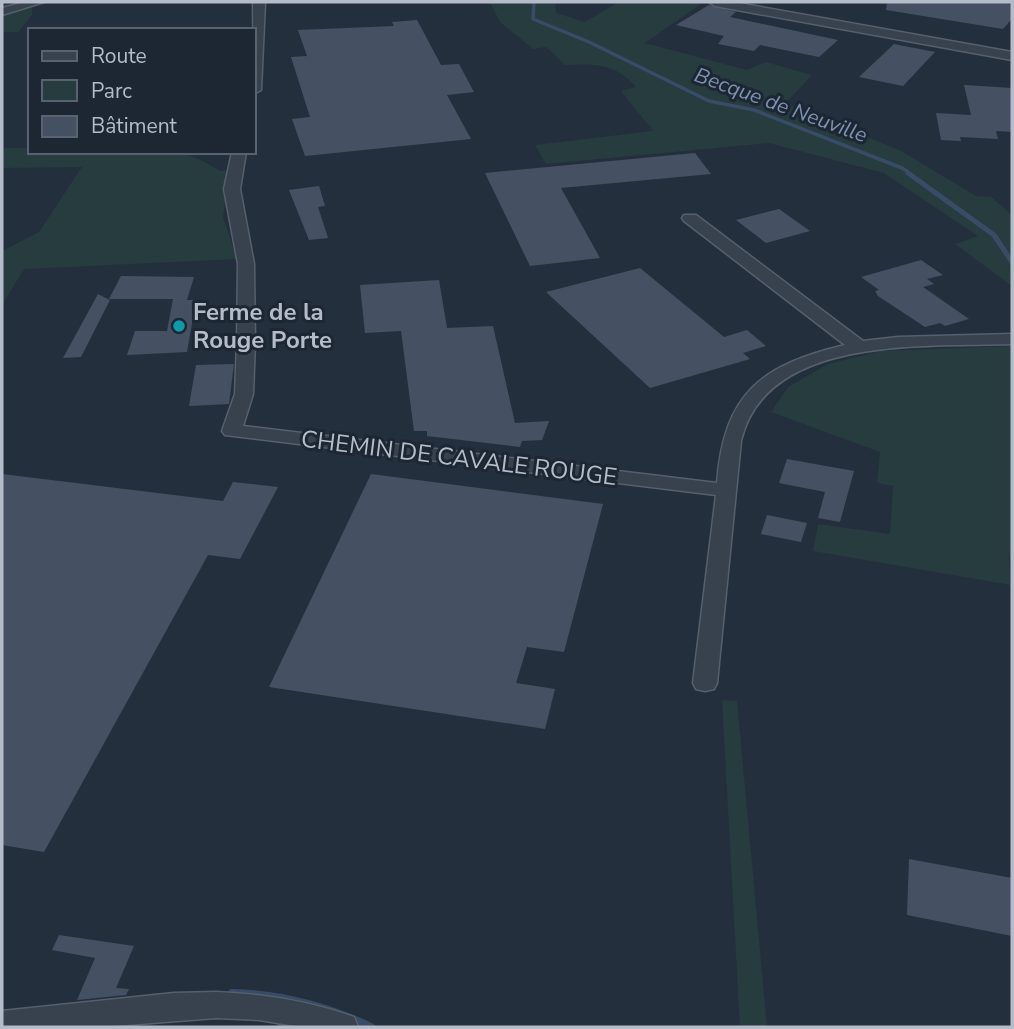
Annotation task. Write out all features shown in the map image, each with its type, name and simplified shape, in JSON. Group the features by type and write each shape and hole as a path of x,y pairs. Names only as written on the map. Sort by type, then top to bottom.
{"street":[{"path":"2,12 38,2"},
{"path":"256,78 259,2"},
{"path":"715,2 1012,56"},
{"name":"CHEMIN DE CAVALE ROUGE","path":"238,154 232,180 233,198 245,250 245,384 232,431 727,490"},
{"path":"690,218 859,347"},
{"path":"705,684 733,435 743,411 757,393 774,379 802,364 859,347 1012,339"},
{"path":"2,1024 202,1004 274,1007 344,1027"}],"green space":[{"path":"2,2 34,2 32,15 18,32 2,32"},
{"path":"490,2 555,2 556,13 585,22 619,2 702,3 645,43 747,70 766,62 812,75 786,103 901,151 976,196 991,197 1012,215 1012,286 955,244 978,236 884,173 769,143 546,164 535,145 653,131 621,91 636,87 628,79 604,67 565,65 546,47 533,49 500,22"},
{"path":"2,148 28,148 28,154 185,154 220,171 230,170 223,217 237,259 24,269 2,305 2,251 39,232 82,167 2,168"},
{"path":"1012,346 1012,557 1009,557 1011,585 813,551 818,524 890,534 893,486 877,483 880,452 771,412 788,387 828,364 881,351"},
{"path":"722,700 737,701 767,1027 740,1027"}],"building":[{"path":"887,2 1001,2 1012,4 1012,19 1003,29 886,10"},
{"path":"709,5 736,12 730,17 838,40 819,57 760,45 754,51 718,44 724,36 676,25"},
{"path":"417,20 441,65 459,64 474,92 447,95 471,139 305,156 292,119 310,117 291,57 307,56 298,30 394,26 392,22"},
{"path":"894,44 935,52 903,86 859,77"},
{"path":"964,85 1012,88 1012,132 996,131 998,139 960,137 961,141 941,140 936,113 971,115"},
{"path":"695,153 711,174 561,188 600,258 530,266 485,173"},
{"path":"319,186 325,206 318,207 328,238 309,240 289,190"},
{"path":"779,209 810,231 766,243 736,220"},
{"path":"921,260 943,275 927,279 934,284 923,287 969,319 945,326 940,323 925,327 878,296 875,291 879,290 861,277"},
{"path":"640,268 724,337 747,330 766,346 743,353 750,359 650,388 546,292"},
{"name":"Ferme de la Rouge Porte","path":"121,276 194,277 187,300 196,300 187,352 127,355 135,331 167,331 173,299 109,299"},
{"path":"439,280 447,328 493,326 515,423 549,421 542,440 522,441 520,447 427,436 427,431 414,431 401,331 365,333 360,285"},
{"path":"98,294 110,300 81,357 63,358"},
{"path":"234,364 229,404 189,406 196,365"},
{"path":"787,459 854,471 840,522 818,518 825,492 779,483"},
{"path":"2,474 223,501 233,482 278,487 240,559 208,555 44,852 2,845"},
{"path":"371,474 603,504 564,652 527,647 516,683 555,689 545,729 269,687"},
{"path":"767,515 807,523 801,542 761,534"},
{"path":"909,859 1012,878 1012,936 907,915"},
{"path":"59,935 134,946 116,988 129,989 126,995 77,1000 95,958 52,950"}],"waterway":[{"name":"Becque de Neuville","path":"534,2 533,19 589,42 709,101 754,110 902,168 911,174"},
{"name":"Becque de Neuville","path":"908,173 994,235 1012,262"},
{"path":"232,993 303,1002 371,1027"},
{"path":"281,1023 300,1027"},
{"path":"108,1027 135,1024"}],"place":[{"name":"Ferme de la Rouge Porte","path":"179,326"}]}
